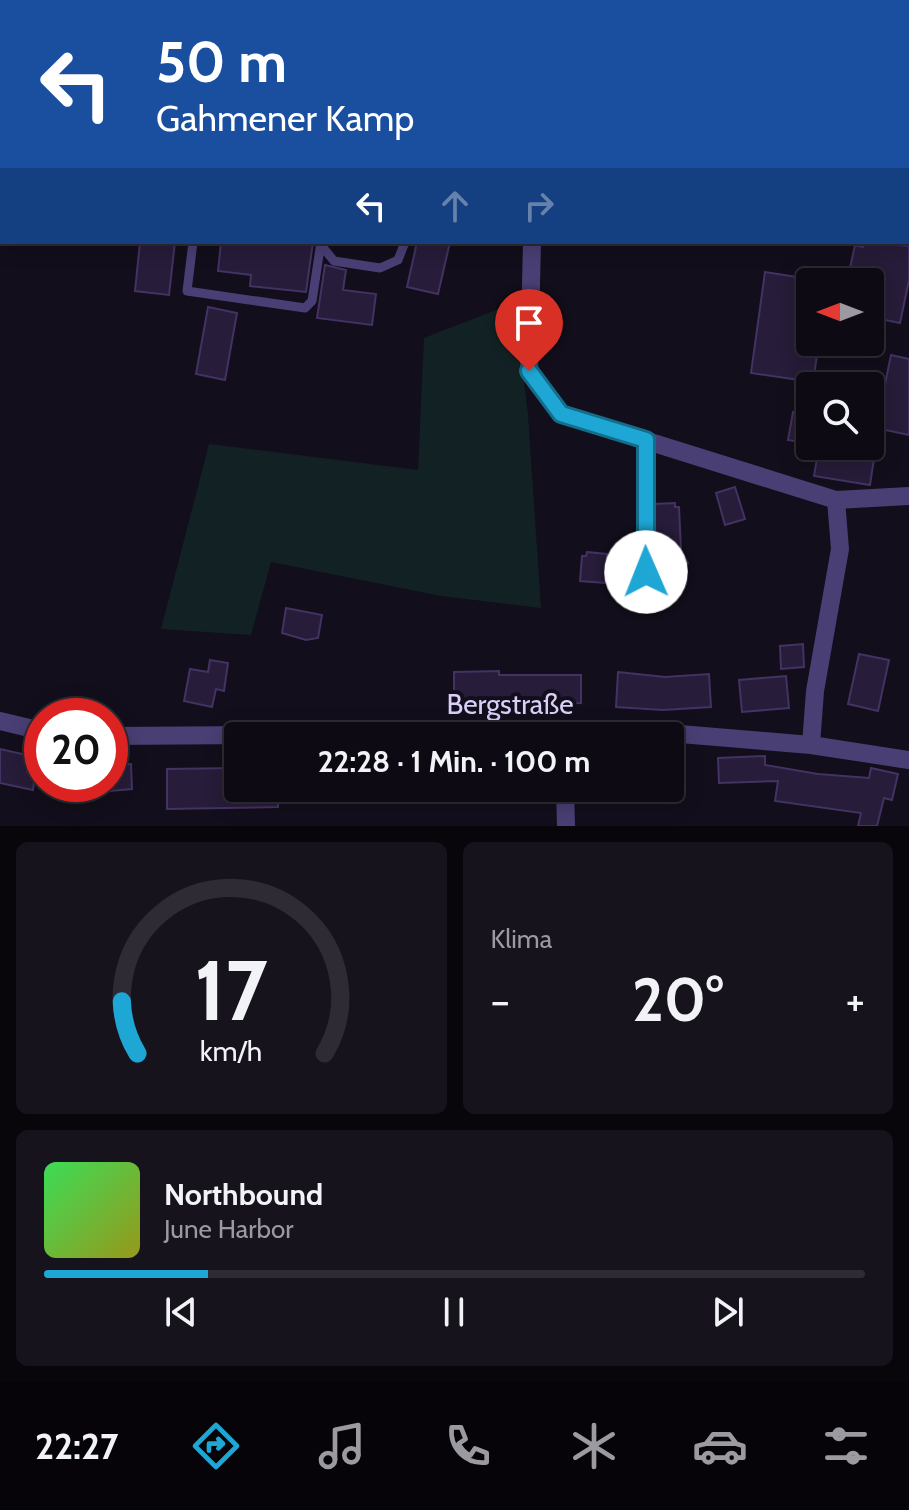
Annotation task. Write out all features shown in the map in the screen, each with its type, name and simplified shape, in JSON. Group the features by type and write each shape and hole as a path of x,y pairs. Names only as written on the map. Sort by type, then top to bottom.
{"street":[{"path":"532,244 529,371 561,414 836,500 909,496"},
{"path":"811,745 815,691 840,549 836,500"},
{"path":"0,721 24,727"},
{"name":"Bergstraße","path":"684,734 811,745 909,760"},
{"name":"Bergstraße","path":"128,736 224,735"},
{"path":"565,802 566,826"}],"lane":[{"path":"193,244 187,291 305,308 312,301 321,244"},
{"path":"321,244 334,261 380,268 398,260 404,244"},
{"path":"646,440 646,572"}],"shaded area":[{"path":"514,303 528,415 541,608 441,596 271,562 251,635 161,629 209,444 418,470 424,338"}],"building":[{"path":"140,244 175,244 169,295 135,291"},
{"path":"221,244 313,244 306,292 250,286 251,275 218,271"},
{"path":"417,244 450,244 438,294 407,287"},
{"path":"855,245 909,246 909,280 900,323 884,320 884,268 850,268"},
{"path":"325,265 346,270 343,290 376,294 372,325 317,318"},
{"path":"765,272 796,277 796,356 817,356 814,372 796,372 796,380 751,373"},
{"path":"208,307 237,313 225,380 196,374"},
{"path":"891,355 909,359 909,435 884,430 884,389"},
{"path":"793,412 796,413 796,441 788,440"},
{"path":"817,460 874,460 870,485 814,476"},
{"path":"735,487 745,519 725,525 716,493"},
{"path":"675,503 675,507 679,507 681,550 688,563 685,566 686,584 658,586 654,504"},
{"path":"587,552 607,554 605,583 580,581 582,556 586,556"},
{"path":"286,608 322,615 318,638 306,640 282,633"},
{"path":"803,644 804,667 781,669 780,646"},
{"path":"859,654 889,660 878,711 848,704"},
{"path":"210,660 228,663 224,691 216,689 212,707 184,701 190,669 208,672"},
{"path":"499,671 499,675 581,675 581,703 454,706 454,672"},
{"path":"618,672 665,677 709,674 711,707 663,710 616,707"},
{"path":"786,676 789,708 742,712 739,680"},
{"path":"0,749 24,754 24,788 0,783"},
{"path":"765,756 765,765 818,774 869,778 871,768 898,774 892,800 884,798 877,826 858,826 861,813 775,801 778,781 719,783 718,758"},
{"path":"128,764 131,764 132,789 128,789"},
{"path":"224,768 224,802 278,802 278,807 167,809 167,769"}],"route":[{"path":"529,371 561,414 646,440 646,572"}]}
